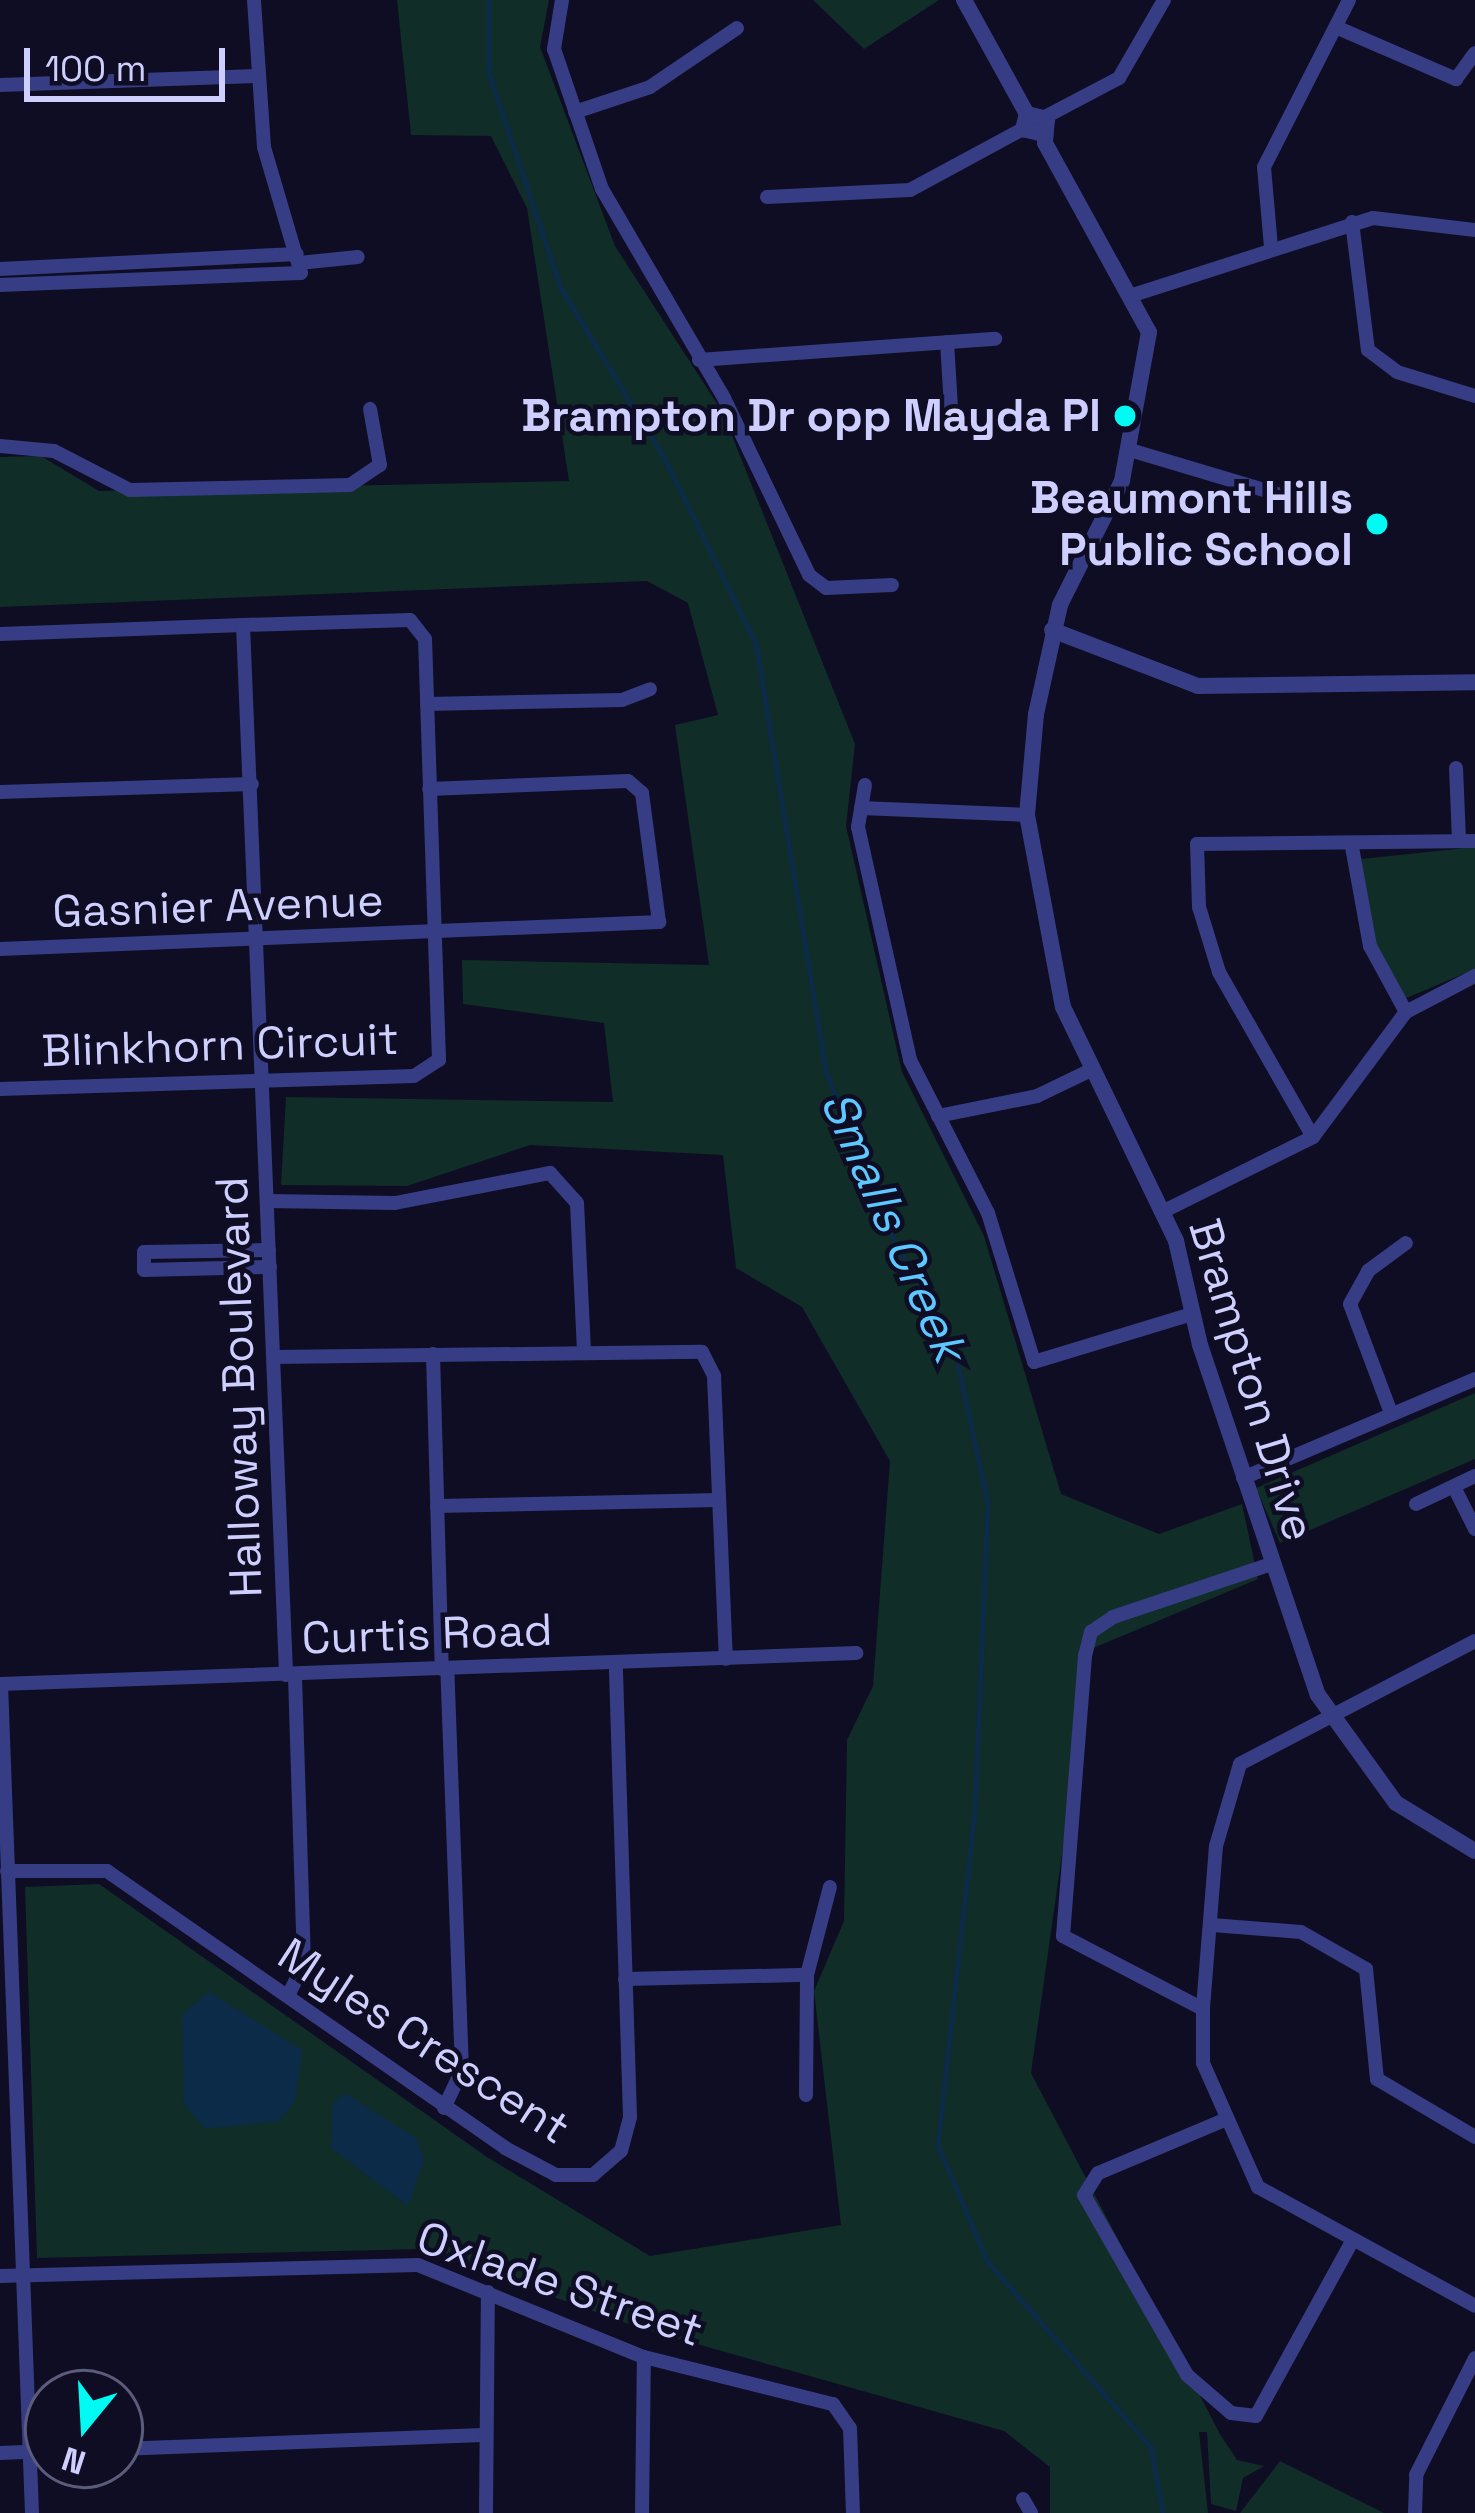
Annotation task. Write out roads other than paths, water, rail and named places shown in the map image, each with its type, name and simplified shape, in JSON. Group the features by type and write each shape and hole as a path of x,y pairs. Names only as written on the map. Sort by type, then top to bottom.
{"street":[{"path":"254,0 268,164 299,263"},
{"path":"562,0 554,50 628,249 699,360 809,575 826,588 892,585"},
{"name":"Brampton Drive","path":"964,0 1133,295 1149,352 1130,450 1052,630 1027,815 1063,1007 1162,1212 1271,1564 1329,1714 1396,1803 1475,1851"},
{"path":"767,196 910,190 1119,78 1164,0"},
{"path":"1271,247 1264,167 1349,0"},
{"path":"575,112 650,87 737,28"},
{"path":"1338,28 1456,80 1475,53"},
{"path":"0,85 257,76"},
{"path":"1352,222 1368,350 1396,372 1475,396"},
{"path":"1133,295 1352,222 1475,230"},
{"path":"0,285 358,257"},
{"path":"0,269 299,263"},
{"path":"699,360 995,339"},
{"path":"947,342 951,408"},
{"path":"0,446 55,451 130,490 350,485 380,465 370,409"},
{"path":"1130,450 1281,495"},
{"name":"Blinkhorn Circuit","path":"0,1089 432,1071 437,934 425,639 410,620 243,625"},
{"path":"0,634 243,625"},
{"name":"Halloway Boulevard","path":"243,625 304,1963 288,1996"},
{"path":"1052,630 1198,686 1475,682"},
{"path":"427,704 622,700 650,689"},
{"path":"1313,1137 1219,971 1199,907 1197,844 1352,848 1467,841 1456,768"},
{"name":"Gasnier Avenue","path":"0,949 643,930 659,922 642,793 628,781 429,789"},
{"path":"0,792 252,784"},
{"path":"865,784 861,808 910,1060 988,1213 1034,1362 1192,1313"},
{"path":"861,808 1027,815"},
{"path":"1352,848 1370,946 1406,1012"},
{"path":"1162,1212 1313,1137 1406,1012 1475,976"},
{"path":"938,1116 1037,1096 1094,1069"},
{"path":"267,1201 395,1203 550,1173 577,1203 584,1348"},
{"path":"1391,1413 1350,1304 1368,1271 1406,1243"},
{"path":"269,1250 144,1252 144,1270 270,1267"},
{"path":"274,1357 685,1346 707,1358 726,1659"},
{"path":"433,1354 462,2070 444,2108"},
{"path":"1243,1478 1475,1379"},
{"path":"1416,1504 1475,1476"},
{"path":"1454,1487 1475,1529"},
{"path":"437,1506 718,1500"},
{"path":"1203,2009 1063,1936 1085,1656 1091,1632 1113,1617 1271,1564"},
{"path":"1475,1641 1263,1747 1226,1789 1203,2009 1203,2063 1222,2121 1258,2187 1351,2243 1475,2306"},
{"name":"Curtis Road","path":"0,1684 856,1653"},
{"name":"Myles Crescent","path":"7,1871 107,1871 444,2108 556,2175 604,2168 630,2117 616,1664"},
{"path":"0,1684 28,2369"},
{"path":"806,2095 807,1975 830,1886"},
{"path":"1212,1925 1301,1933 1366,1969 1377,2079 1475,2137"},
{"path":"625,1978 807,1975"},
{"path":"1222,2121 1098,2173 1084,2195 1187,2375 1213,2400 1256,2416 1271,2399 1351,2243"},
{"name":"Oxlade Street","path":"0,2276 403,2262 644,2356 841,2409 854,2513"},
{"path":"486,2513 483,2435 488,2292"},
{"path":"642,2513 644,2356"},
{"path":"1415,2513 1415,2475 1475,2358"},
{"path":"144,2448 483,2435"}],"water":[{"path":"209,1992 302,2050 295,2102 278,2121 205,2129 184,2104 182,2015"},
{"path":"345,2093 417,2139 424,2160 408,2206 331,2148 333,2103"}],"waterway":[{"name":"Smalls Creek","path":"489,0 489,73 561,288 665,459 756,643 826,1071 888,1228 956,1355 988,1503 975,1811 938,2145 988,2262 1151,2447 1163,2513"}],"place":[{"name":"Brampton Dr opp Mayda Pl","path":"1125,416"},
{"name":"Beaumont Hills Public School","path":"1377,524"}]}
